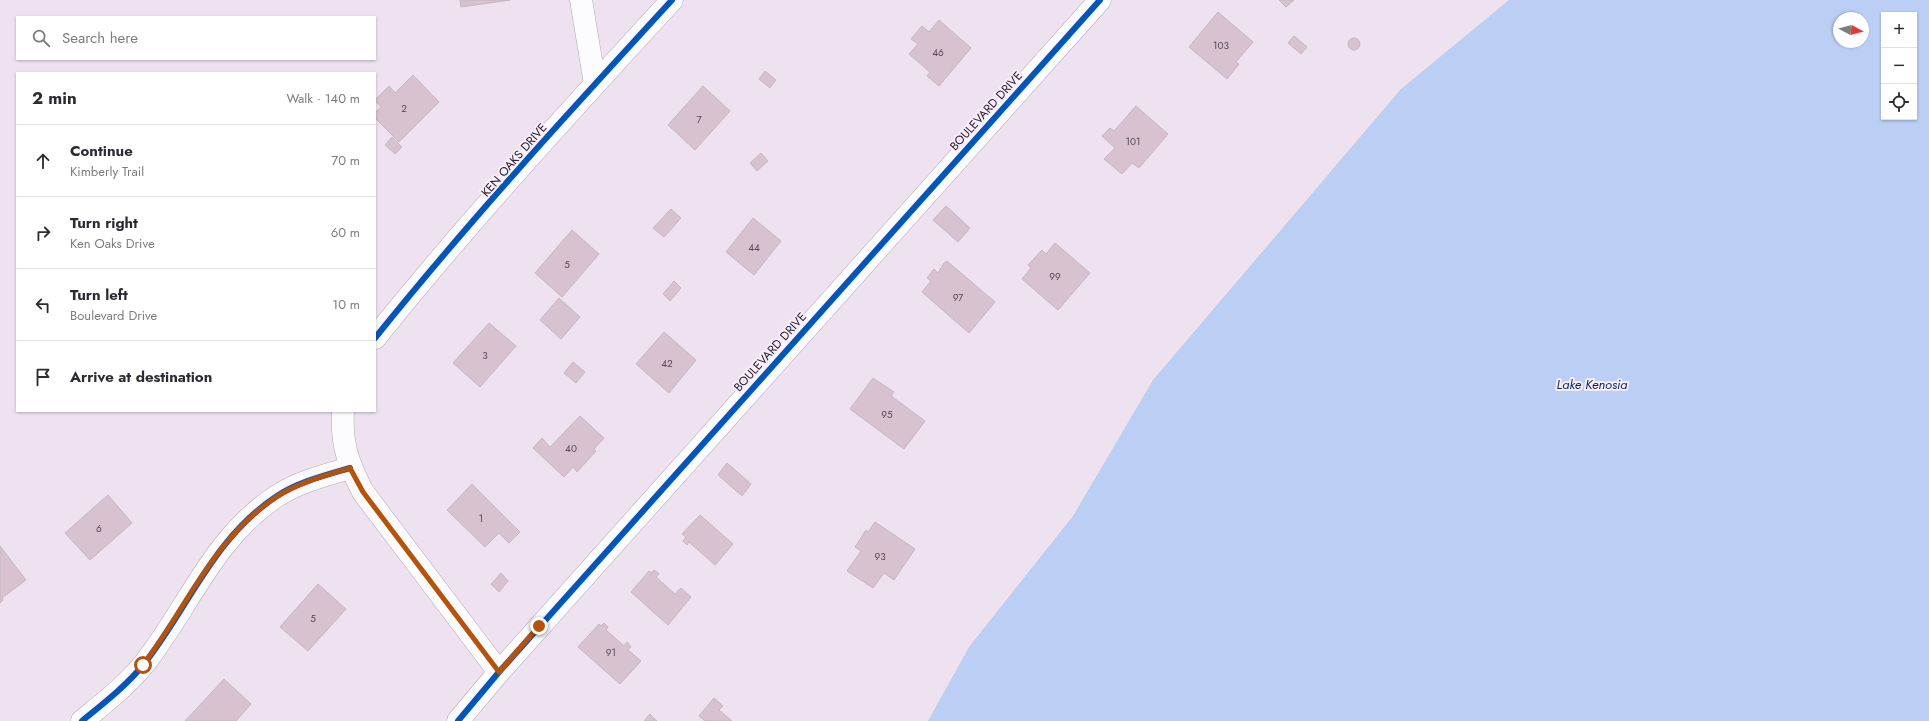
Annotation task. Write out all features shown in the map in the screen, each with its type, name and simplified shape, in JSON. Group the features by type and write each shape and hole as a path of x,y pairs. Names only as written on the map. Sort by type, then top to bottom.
{"street":[{"path":"581,0 595,84"},
{"name":"KEN OAKS DRIVE","path":"376,337 416,287 595,84 672,0"},
{"name":"BOULEVARD DRIVE","path":"458,721 499,672 1100,0"},
{"path":"343,412 342,429 344,450 350,468 367,499 499,672"},
{"path":"82,721 124,687 143,665 158,645 220,549 256,513 277,496 319,477 350,468"}],"water":[{"name":"Lake Kenosia","path":"1509,0 1929,0 1929,721 928,721 969,647 1073,516 1153,380 1401,89"}],"building":[{"path":"460,0 510,0 461,7"},
{"path":"1279,0 1294,0 1286,7"},
{"path":"1218,12 1253,42 1236,62 1239,64 1227,79 1189,47"},
{"path":"939,20 971,48 939,86 927,76 930,72 909,54 918,44 911,39 922,26 929,32"},
{"path":"1294,36 1307,47 1301,54 1288,43"},
{"path":"1352,38 1356,38 1360,44 1356,50 1352,50 1348,46 1348,42"},
{"path":"765,71 776,80 770,88 759,79"},
{"path":"413,75 439,102 399,142 376,119 376,112 381,107 376,99 389,86 395,93"},
{"path":"703,86 730,111 695,150 668,125"},
{"path":"1136,106 1168,134 1139,168 1132,163 1122,174 1104,159 1115,148 1102,136 1110,128 1114,131"},
{"path":"392,137 402,147 395,154 385,145"},
{"path":"761,153 768,161 757,171 750,163"},
{"path":"946,206 970,228 958,242 933,220"},
{"path":"671,209 681,218 664,237 653,228"},
{"path":"753,218 781,241 754,275 726,252"},
{"path":"572,230 599,254 562,297 535,273"},
{"path":"1055,243 1090,273 1058,310 1022,279 1031,268 1028,265 1042,250 1046,254"},
{"path":"947,261 995,302 969,333 922,292 931,281 927,278 934,269 938,273"},
{"path":"674,281 681,288 670,301 663,294"},
{"path":"559,298 580,317 561,339 540,320"},
{"path":"489,323 516,346 480,387 453,363"},
{"path":"664,332 696,360 669,393 636,364"},
{"path":"573,362 585,372 576,383 564,373"},
{"path":"873,378 894,392 891,396 925,421 904,449 850,409"},
{"path":"580,416 604,438 594,449 596,451 577,472 573,467 564,477 533,448 542,438 550,447"},
{"path":"727,463 751,484 742,496 718,475"},
{"path":"472,484 520,532 509,543 499,533 485,547 447,510"},
{"path":"108,495 132,523 90,560 65,533"},
{"path":"700,515 733,544 715,565 689,542 687,545 683,541 686,537 682,534"},
{"path":"875,522 915,549 894,580 884,573 873,588 847,571 861,551 855,547 866,530 868,532"},
{"path":"0,546 26,580 2,598 3,600 0,603"},
{"path":"654,570 659,574 656,577 675,594 681,588 691,597 668,625 631,592 649,571 652,573"},
{"path":"501,573 508,581 499,592 491,584"},
{"path":"318,584 346,609 308,651 280,627"},
{"path":"604,623 608,627 606,630 624,646 627,642 631,647 628,650 641,661 620,684 578,647 599,624 601,626"},
{"path":"224,679 251,704 236,721 185,721"},
{"path":"714,698 723,706 719,710 732,721 705,721 699,716"},
{"path":"650,714 657,721 644,721"}],"cycle path":[{"path":"376,337 447,251 558,124 672,0"},
{"path":"458,721 499,672 1100,0"},
{"path":"82,721 107,701 144,664 160,642 203,574 236,532 255,513 285,491 312,479 350,468"}],"route":[{"path":"143,665 158,645 220,549 256,513 277,496 319,477 350,468 363,492 499,672 539,626"}]}
